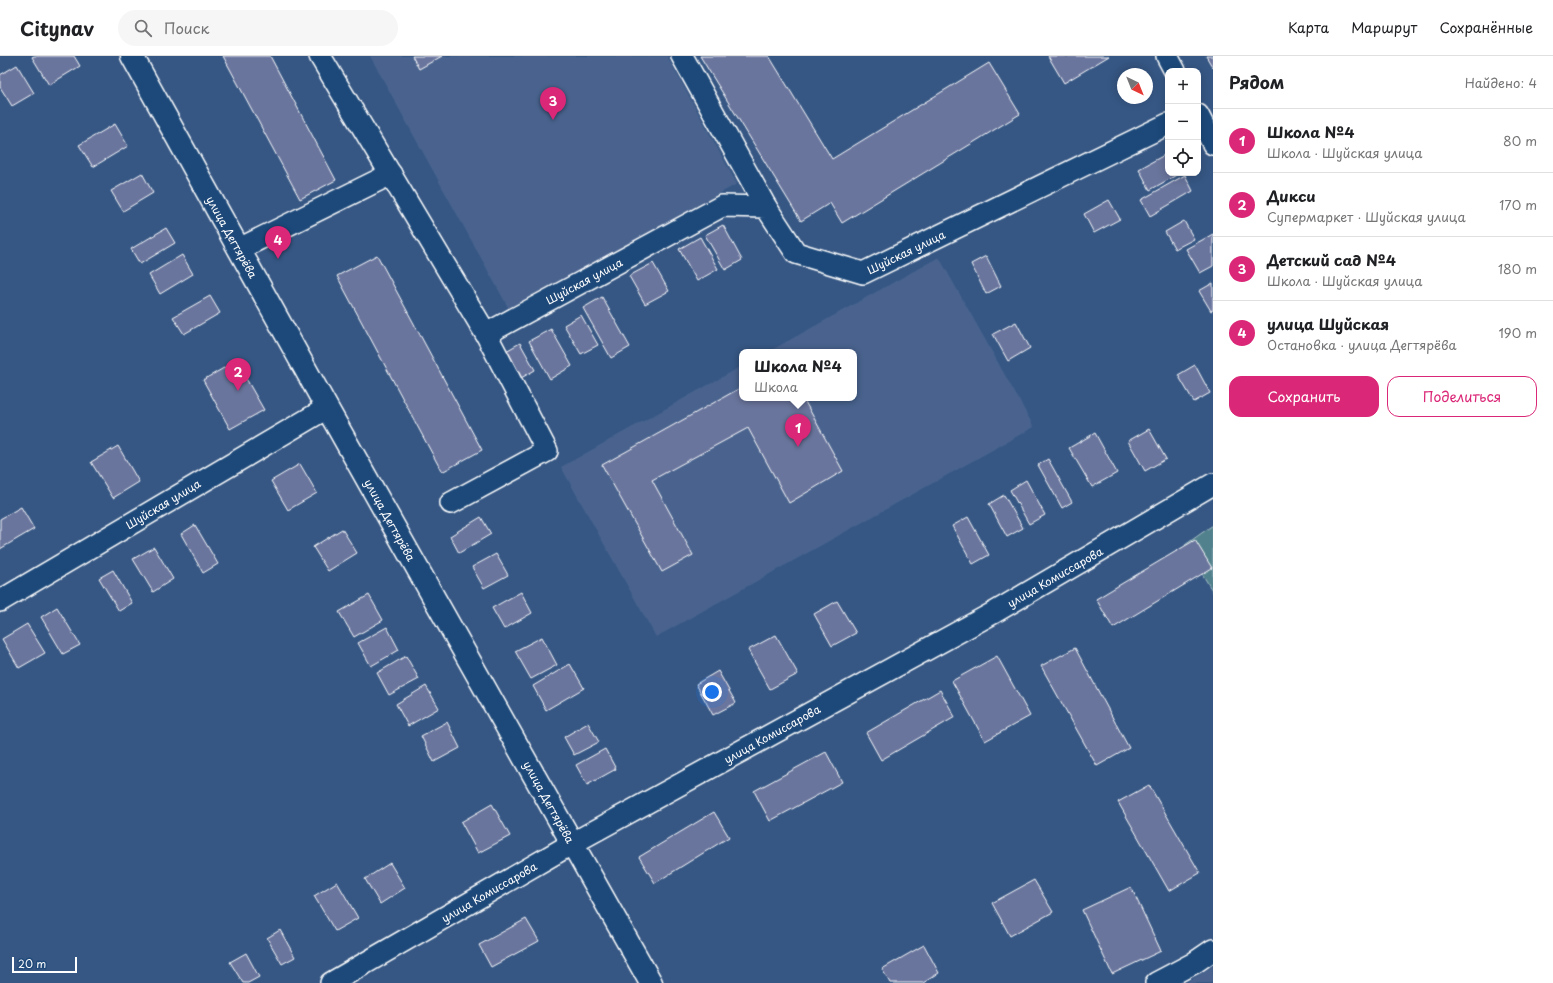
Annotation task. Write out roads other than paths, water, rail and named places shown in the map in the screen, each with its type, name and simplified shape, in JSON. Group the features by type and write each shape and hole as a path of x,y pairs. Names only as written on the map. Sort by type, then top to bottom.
{"main road":[{"name":"улица Дегтярёва","path":"132,56 327,408 651,983"}],"street":[{"path":"320,56 486,334 547,451 451,503"},
{"path":"682,56 766,207"},
{"path":"1167,56 1173,68"},
{"path":"1201,121 1213,144"},
{"name":"Шуйская улица","path":"486,334 722,206 766,207 796,252 863,273 1165,125"},
{"path":"239,249 391,174"},
{"name":"Шуйская улица","path":"0,601 327,408"},
{"name":"улица Комиссарова","path":"331,983 573,843 995,612 1213,484"},
{"path":"1156,983 1194,963 1213,950"}],"place":[{"name":"Детский сад №4","path":"553,120"},
{"name":"улица Шуйская","path":"278,259"},
{"name":"Дикси","path":"238,391"},
{"name":"Школа №4","path":"798,447"}]}
